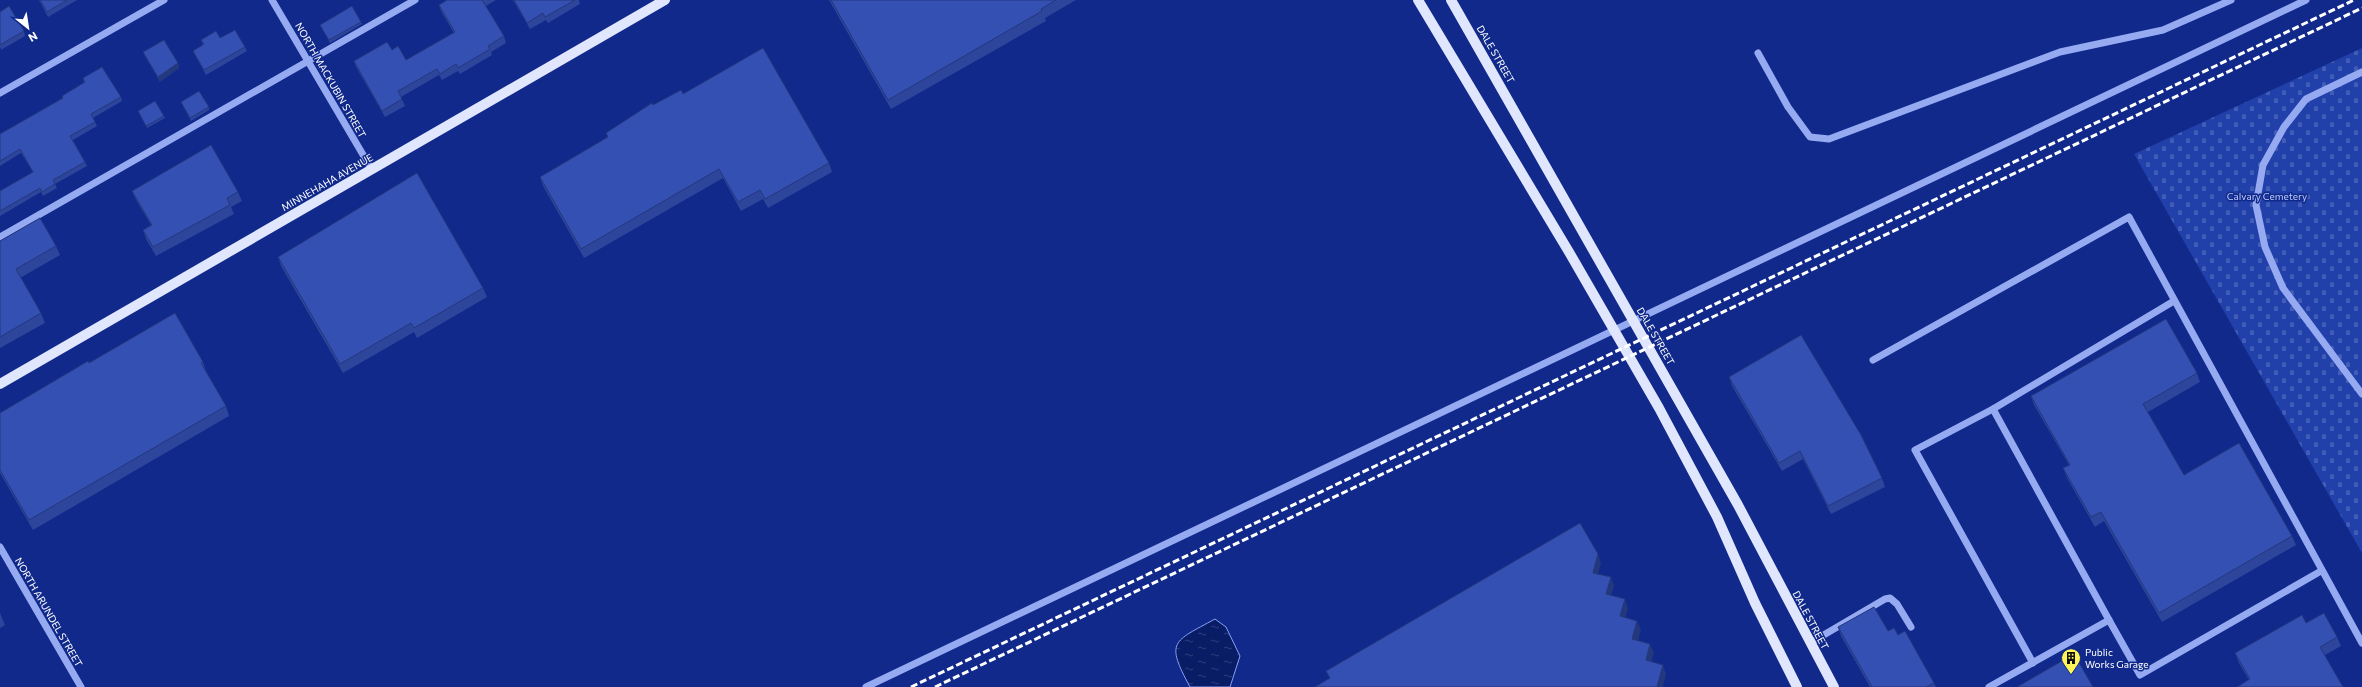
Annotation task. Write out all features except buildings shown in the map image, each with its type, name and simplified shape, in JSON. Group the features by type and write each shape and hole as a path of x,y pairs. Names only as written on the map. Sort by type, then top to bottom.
{"main road":[{"name":"MINNEHAHA AVENUE","path":"0,384 665,0"},
{"path":"1418,0 1569,252 1659,408 1717,517 1756,603 1797,687"},
{"name":"DALE STREET","path":"1451,0 1738,505 1834,687"}],"street":[{"path":"0,93 164,0"},
{"name":"NORTH MACKUBIN STREET","path":"272,0 372,170"},
{"path":"0,237 415,0"},
{"path":"1758,53 1788,107 1810,137 1829,139 2060,52 2163,30 2231,0"},
{"path":"866,687 2306,0"},
{"path":"2362,72 2306,99 2288,122 2263,165 2256,205 2265,246 2283,288 2362,394"},
{"path":"1873,360 2129,217 2321,571 2362,643"},
{"path":"2033,663 1915,450 1993,409 2174,301"},
{"path":"1993,409 2108,620 2140,675 2321,571"},
{"name":"NORTH ARUNDEL STREET","path":"0,547 81,687"},
{"path":"1810,644 1885,599 1890,598 1897,604 1911,627"},
{"path":"1989,687 2108,620"}],"green space":[{"name":"Calvary Cemetery","path":"2362,48 2362,553 2134,154"}],"water":[{"path":"1215,619 1226,627 1240,656 1230,687 1190,687 1177,660 1177,644 1182,638"}],"railway":[{"path":"911,687 2354,0"},
{"path":"935,687 2362,8"}],"place":[{"name":"Public Works Garage","path":"2071,675"}]}
